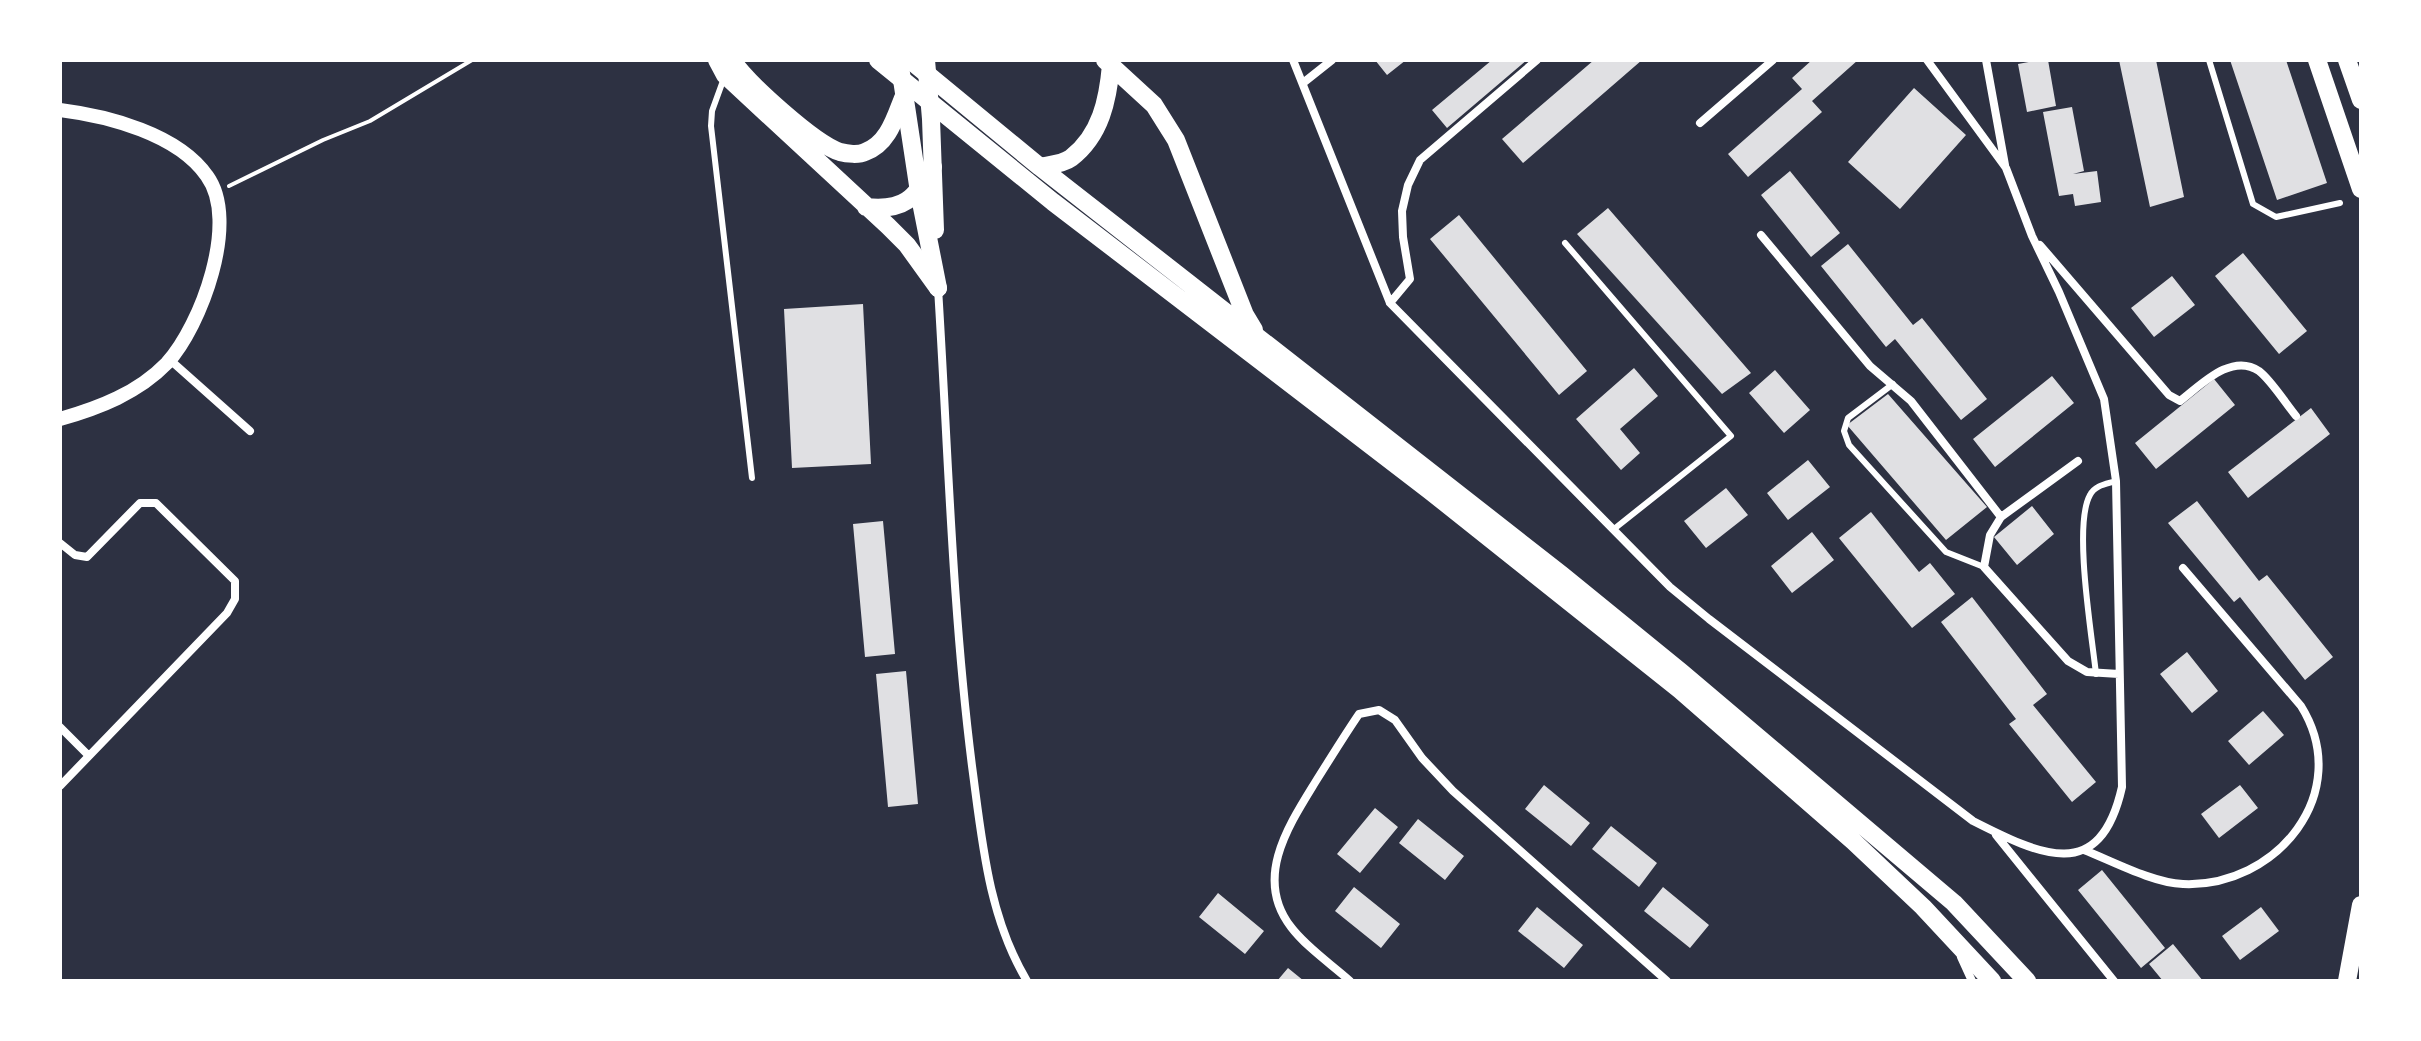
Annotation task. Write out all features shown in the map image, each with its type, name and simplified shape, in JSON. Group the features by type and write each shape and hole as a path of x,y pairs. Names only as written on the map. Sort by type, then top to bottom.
{"main road":[{"path":"878,60 1053,202 1417,481 1680,690 1853,841 1992,981"},
{"path":"899,60 919,192 938,288"},
{"path":"910,60 1040,167 1562,575 1693,682 1954,903 2027,981"},
{"path":"926,60 938,288"},
{"path":"2317,60 2361,189"},
{"path":"2347,60 2361,100"},
{"path":"1040,167 1069,160 1085,143 1101,117 1107,100 1108,62"},
{"path":"1108,62 1154,105 1176,140 1245,315 1259,339"},
{"path":"725,65 742,74 819,140 840,152 865,153 879,142 890,131 903,98"},
{"path":"725,65 907,245 938,288"},
{"path":"866,207 887,209 905,204 919,192 933,167"},
{"path":"2347,981 2361,905"}],"street":[{"path":"1293,60 1390,303 1670,587 1709,619 1973,821 2045,851 2070,854 2094,846 2109,828 2122,787 2116,481 2104,399 2032,236 2006,168 1986,60"},
{"path":"1303,83 1332,60"},
{"path":"1390,303 1410,279 1402,211 1408,185 1420,160 1537,60"},
{"path":"1700,123 1773,60"},
{"path":"1927,60 2006,168"},
{"path":"60,110 129,124 166,142 194,162 207,176 216,192 220,217 218,249 206,288 186,335 169,359 135,388 99,408 60,419"},
{"path":"1761,235 1870,366 1911,401 2001,517"},
{"path":"2032,236 2169,395 2180,401 2220,370 2246,367 2259,371 2296,416"},
{"path":"938,288 963,696 976,800 996,913 1014,960 1027,981"},
{"path":"169,359 250,431"},
{"path":"2078,461 2001,517 1990,535 1984,567 2068,661 2087,672 2119,674"},
{"path":"60,543 75,555 87,557 140,503 156,503 235,581 235,599 227,613 60,786"},
{"path":"2083,849 2179,884 2204,884 2231,878 2280,850 2296,833 2317,787 2319,766 2313,725 2301,706 2183,568"},
{"path":"1350,981 1292,929 1280,910 1274,885 1286,828 1359,714 1379,710 1395,720 1422,758 1453,791 1657,976 1667,981"},
{"path":"60,727 89,756"},
{"path":"1993,831 2114,981"},
{"path":"1952,938 1972,981"}],"lane":[{"path":"2209,60 2253,204 2276,217 2306,213 2340,203"},
{"path":"725,65 711,126 752,478"},
{"path":"1565,243 1731,436 1614,529"},
{"path":"1893,384 1848,418 1844,431 1849,445 1946,552 1984,567"},
{"path":"2096,674 2083,529 2091,493 2099,486 2116,481"}],"path":[{"path":"216,192 323,140 370,121 472,60"}],"building":[{"path":"1375,60 1406,60 1387,75"},
{"path":"1492,60 1527,60 1447,128 1432,110"},
{"path":"1594,60 1642,60 1523,163 1502,139"},
{"path":"1812,60 1858,60 1812,101 1822,112 1748,177 1728,154 1802,89 1792,78"},
{"path":"2048,60 2056,106 2027,112 2018,64"},
{"path":"2119,60 2156,60 2184,197 2150,207"},
{"path":"2230,60 2286,60 2327,183 2277,200"},
{"path":"1914,88 1966,135 1900,209 1848,162"},
{"path":"2072,107 2084,171 2073,174 2097,171 2101,202 2075,206 2073,194 2059,196 2043,112"},
{"path":"1790,171 1840,233 1811,257 1761,195"},
{"path":"1608,208 1751,373 1722,394 1577,234"},
{"path":"1459,215 1587,371 1559,395 1430,239"},
{"path":"1848,244 1913,325 1922,318 1987,399 1961,420 1895,339 1886,347 1821,266"},
{"path":"2243,253 2307,331 2279,354 2215,276"},
{"path":"2172,276 2195,305 2154,337 2131,308"},
{"path":"863,304 871,464 792,468 784,309"},
{"path":"1634,368 1658,396 1620,429 1640,453 1621,470 1576,419"},
{"path":"1775,370 1810,410 1784,433 1749,393"},
{"path":"2052,376 2074,403 1995,467 1973,439"},
{"path":"2214,379 2235,405 2156,469 2135,443"},
{"path":"1888,394 1987,507 1946,540 1847,425"},
{"path":"2311,408 2330,434 2248,498 2228,472"},
{"path":"1808,460 1830,487 1788,520 1767,493"},
{"path":"1726,488 1748,515 1706,548 1684,521"},
{"path":"2197,501 2259,581 2267,575 2333,657 2305,680 2240,597 2234,602 2168,523"},
{"path":"2032,506 2054,534 2017,565 1994,537"},
{"path":"1871,512 1919,572 1930,563 1955,594 1912,628 1839,538"},
{"path":"883,521 895,654 865,657 853,524"},
{"path":"1812,532 1834,560 1792,593 1771,566"},
{"path":"1972,597 2047,694 2033,705 2096,782 2072,802 2009,724 2016,719 1941,622"},
{"path":"2187,652 2218,691 2192,713 2160,674"},
{"path":"906,671 918,804 888,807 876,674"},
{"path":"2263,711 2284,735 2249,765 2228,741"},
{"path":"1544,785 1590,823 1571,846 1525,809"},
{"path":"2240,785 2258,808 2219,838 2201,814"},
{"path":"1375,808 1398,827 1360,873 1337,854"},
{"path":"1418,819 1464,856 1445,880 1399,843"},
{"path":"1611,826 1657,863 1639,887 1592,849"},
{"path":"2102,870 2165,948 2141,968 2078,890"},
{"path":"1354,887 1400,924 1381,948 1335,911"},
{"path":"1663,887 1709,925 1690,948 1644,911"},
{"path":"1218,893 1264,931 1245,954 1199,917"},
{"path":"1537,907 1583,945 1564,968 1518,931"},
{"path":"2261,907 2279,931 2240,960 2222,936"},
{"path":"2173,944 2203,981 2163,981 2149,964"},
{"path":"1288,968 1304,981 1277,981"}]}
